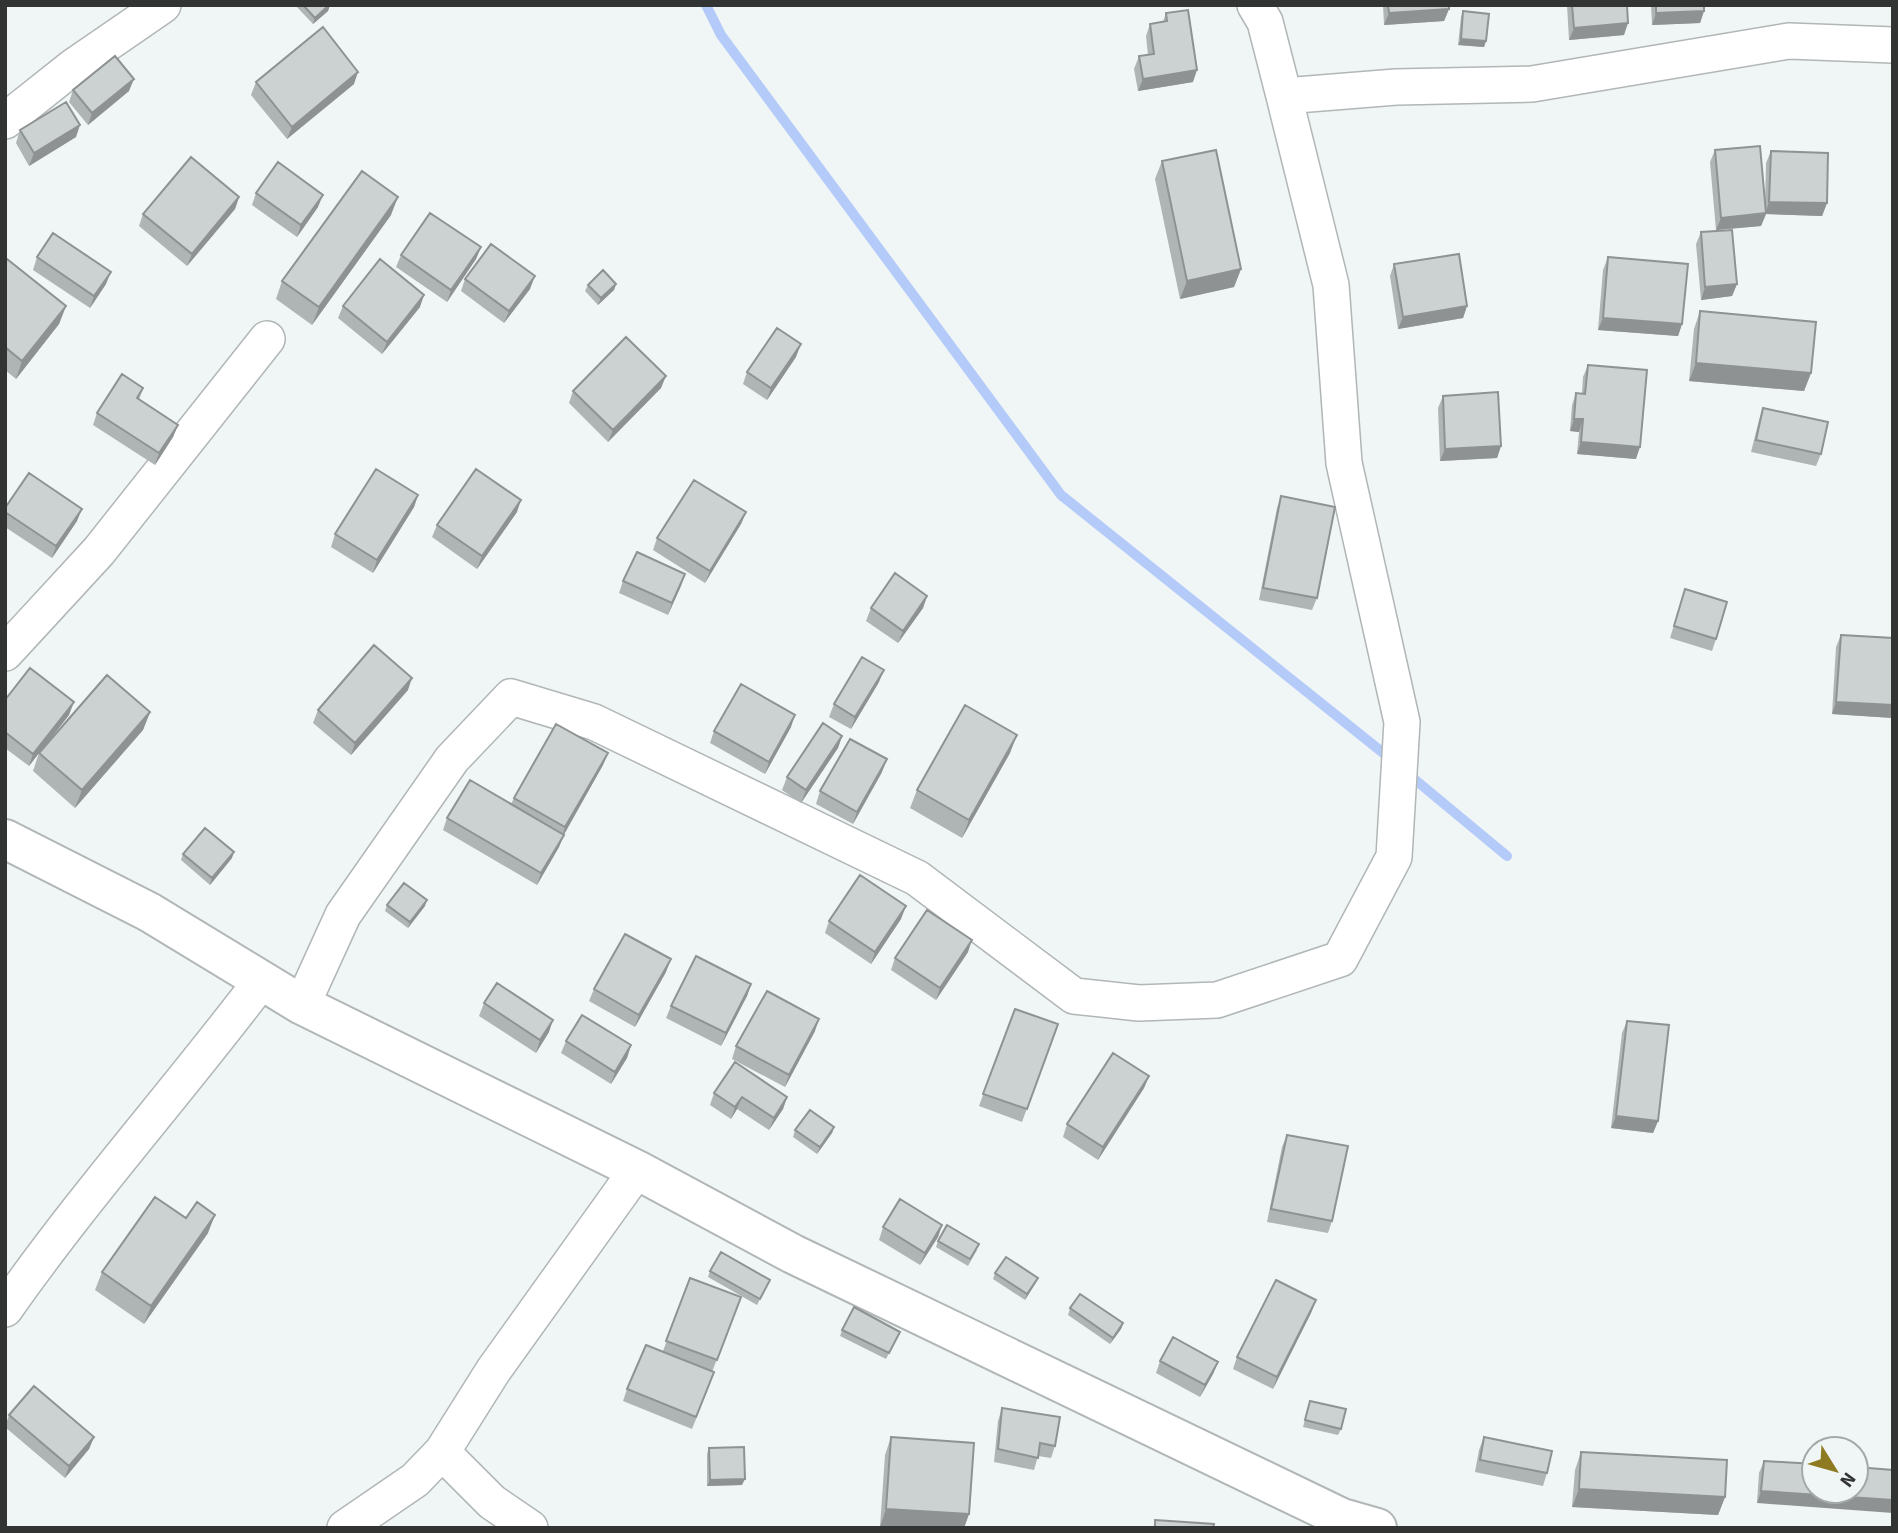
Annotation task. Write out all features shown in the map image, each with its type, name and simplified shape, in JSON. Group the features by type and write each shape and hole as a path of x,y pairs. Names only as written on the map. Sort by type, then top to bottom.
{"street":[{"path":"5,121 73,67 163,5"},
{"path":"302,1005 343,915 452,759 510,697 594,722 917,878 1074,996 1139,1003 1217,1000 1340,959 1394,857 1402,722 1344,463 1331,285 1265,22 1255,5"},
{"path":"1284,96 1395,87 1531,84 1789,41 1893,46"},
{"path":"5,653 99,551 267,339"},
{"path":"5,839 149,912 302,1005 637,1170 793,1254 1353,1524"},
{"path":"5,1309 50,1245 168,1102 262,980"},
{"path":"345,1528 415,1480 442,1451 493,1371 637,1170"},
{"path":"442,1451 492,1502 530,1528"}],"building":[{"path":"303,5 329,5 315,18"},
{"path":"1388,5 1449,5 1449,9 1389,13"},
{"path":"1572,5 1627,5 1628,23 1574,28"},
{"path":"1656,5 1704,5 1704,11 1656,13"},
{"path":"1188,10 1197,70 1143,79 1139,56 1154,54 1150,24 1167,21 1166,13"},
{"path":"1463,11 1489,14 1486,41 1461,39"},
{"path":"323,27 358,72 292,127 256,82"},
{"path":"115,56 134,79 92,113 73,90"},
{"path":"66,102 80,125 34,153 20,130"},
{"path":"1760,146 1766,213 1721,218 1715,150"},
{"path":"1216,150 1241,269 1187,281 1162,161"},
{"path":"1771,151 1828,153 1827,203 1769,202"},
{"path":"191,157 239,197 192,254 143,214"},
{"path":"278,162 323,195 301,225 256,193"},
{"path":"362,171 398,197 319,307 282,281"},
{"path":"430,213 481,247 451,290 401,255"},
{"path":"1732,230 1737,284 1705,287 1701,232"},
{"path":"53,233 111,272 94,296 37,257"},
{"path":"491,244 535,276 509,311 465,279"},
{"path":"1459,254 1467,306 1403,317 1394,264"},
{"path":"1608,257 1688,264 1682,324 1603,318"},
{"path":"7,259 66,306 22,361 5,347"},
{"path":"380,259 424,295 387,342 343,306"},
{"path":"603,270 616,284 601,298 588,285"},
{"path":"1700,311 1816,322 1811,373 1696,363"},
{"path":"777,328 801,344 771,388 747,372"},
{"path":"626,337 666,376 613,430 573,391"},
{"path":"1588,365 1647,370 1640,447 1581,442 1583,419 1574,419 1576,393 1585,394"},
{"path":"122,374 143,388 137,398 178,425 159,453 97,413"},
{"path":"1498,392 1501,446 1445,449 1443,396"},
{"path":"1763,408 1828,422 1821,454 1756,440"},
{"path":"376,469 418,495 377,560 335,534"},
{"path":"476,469 521,500 482,556 437,525"},
{"path":"29,473 82,509 56,546 5,512"},
{"path":"694,480 746,512 710,571 657,538"},
{"path":"1281,496 1335,507 1317,598 1263,588"},
{"path":"637,552 685,574 672,603 623,581"},
{"path":"895,573 927,596 903,631 871,608"},
{"path":"1685,589 1727,602 1716,639 1674,626"},
{"path":"1841,635 1893,638 1893,705 1836,702"},
{"path":"374,645 412,678 355,743 318,710"},
{"path":"862,657 884,670 855,717 834,704"},
{"path":"30,668 74,702 33,754 5,732 5,700"},
{"path":"107,675 150,712 82,790 39,753"},
{"path":"741,684 795,715 769,762 714,731"},
{"path":"965,705 1017,735 969,820 917,790"},
{"path":"823,723 842,736 806,790 787,777"},
{"path":"556,724 608,753 565,827 514,798"},
{"path":"850,739 887,759 857,812 820,791"},
{"path":"470,780 564,835 541,873 447,818"},
{"path":"205,828 234,852 212,878 183,854"},
{"path":"860,875 906,906 875,952 829,921"},
{"path":"404,883 427,900 410,922 387,905"},
{"path":"927,910 972,940 940,988 895,958"},
{"path":"625,934 671,959 639,1015 594,989"},
{"path":"696,956 751,984 726,1033 671,1006"},
{"path":"497,983 553,1020 540,1040 484,1003"},
{"path":"767,991 819,1019 789,1075 736,1046"},
{"path":"1015,1009 1058,1024 1027,1109 983,1094"},
{"path":"582,1015 631,1045 615,1072 566,1041"},
{"path":"1627,1021 1669,1025 1658,1121 1616,1116"},
{"path":"1113,1053 1149,1076 1103,1147 1067,1124"},
{"path":"735,1062 787,1097 774,1118 742,1097 735,1107 714,1093"},
{"path":"810,1110 834,1127 820,1147 795,1130"},
{"path":"1287,1135 1348,1146 1332,1221 1271,1209"},
{"path":"155,1197 186,1218 197,1202 215,1215 151,1306 102,1272"},
{"path":"900,1199 942,1225 925,1253 883,1227"},
{"path":"947,1225 979,1244 970,1259 938,1241"},
{"path":"721,1252 770,1280 760,1299 710,1271"},
{"path":"1006,1257 1038,1278 1027,1294 995,1273"},
{"path":"690,1278 741,1297 717,1360 666,1341"},
{"path":"1276,1280 1316,1300 1277,1377 1237,1357"},
{"path":"1080,1294 1123,1323 1113,1338 1070,1308"},
{"path":"854,1307 900,1332 889,1353 842,1330"},
{"path":"1173,1337 1218,1362 1205,1385 1160,1361"},
{"path":"646,1345 714,1372 696,1417 627,1389"},
{"path":"34,1386 94,1437 69,1466 9,1415"},
{"path":"1310,1401 1346,1409 1341,1429 1305,1420"},
{"path":"1002,1408 1060,1417 1055,1446 1040,1443 1038,1458 998,1449"},
{"path":"891,1437 974,1443 969,1514 886,1509"},
{"path":"1484,1437 1552,1451 1547,1473 1480,1460"},
{"path":"744,1447 745,1479 710,1480 709,1448"},
{"path":"1581,1452 1727,1460 1725,1497 1579,1489"},
{"path":"1764,1461 1800,1463 1800,1494 1761,1491"},
{"path":"1870,1468 1893,1470 1893,1500 1870,1498"},
{"path":"1155,1520 1214,1524 1213,1528 1155,1528"}],"waterway":[{"path":"706,5 721,35 1061,495 1392,760"},
{"path":"1407,773 1507,856"}]}
